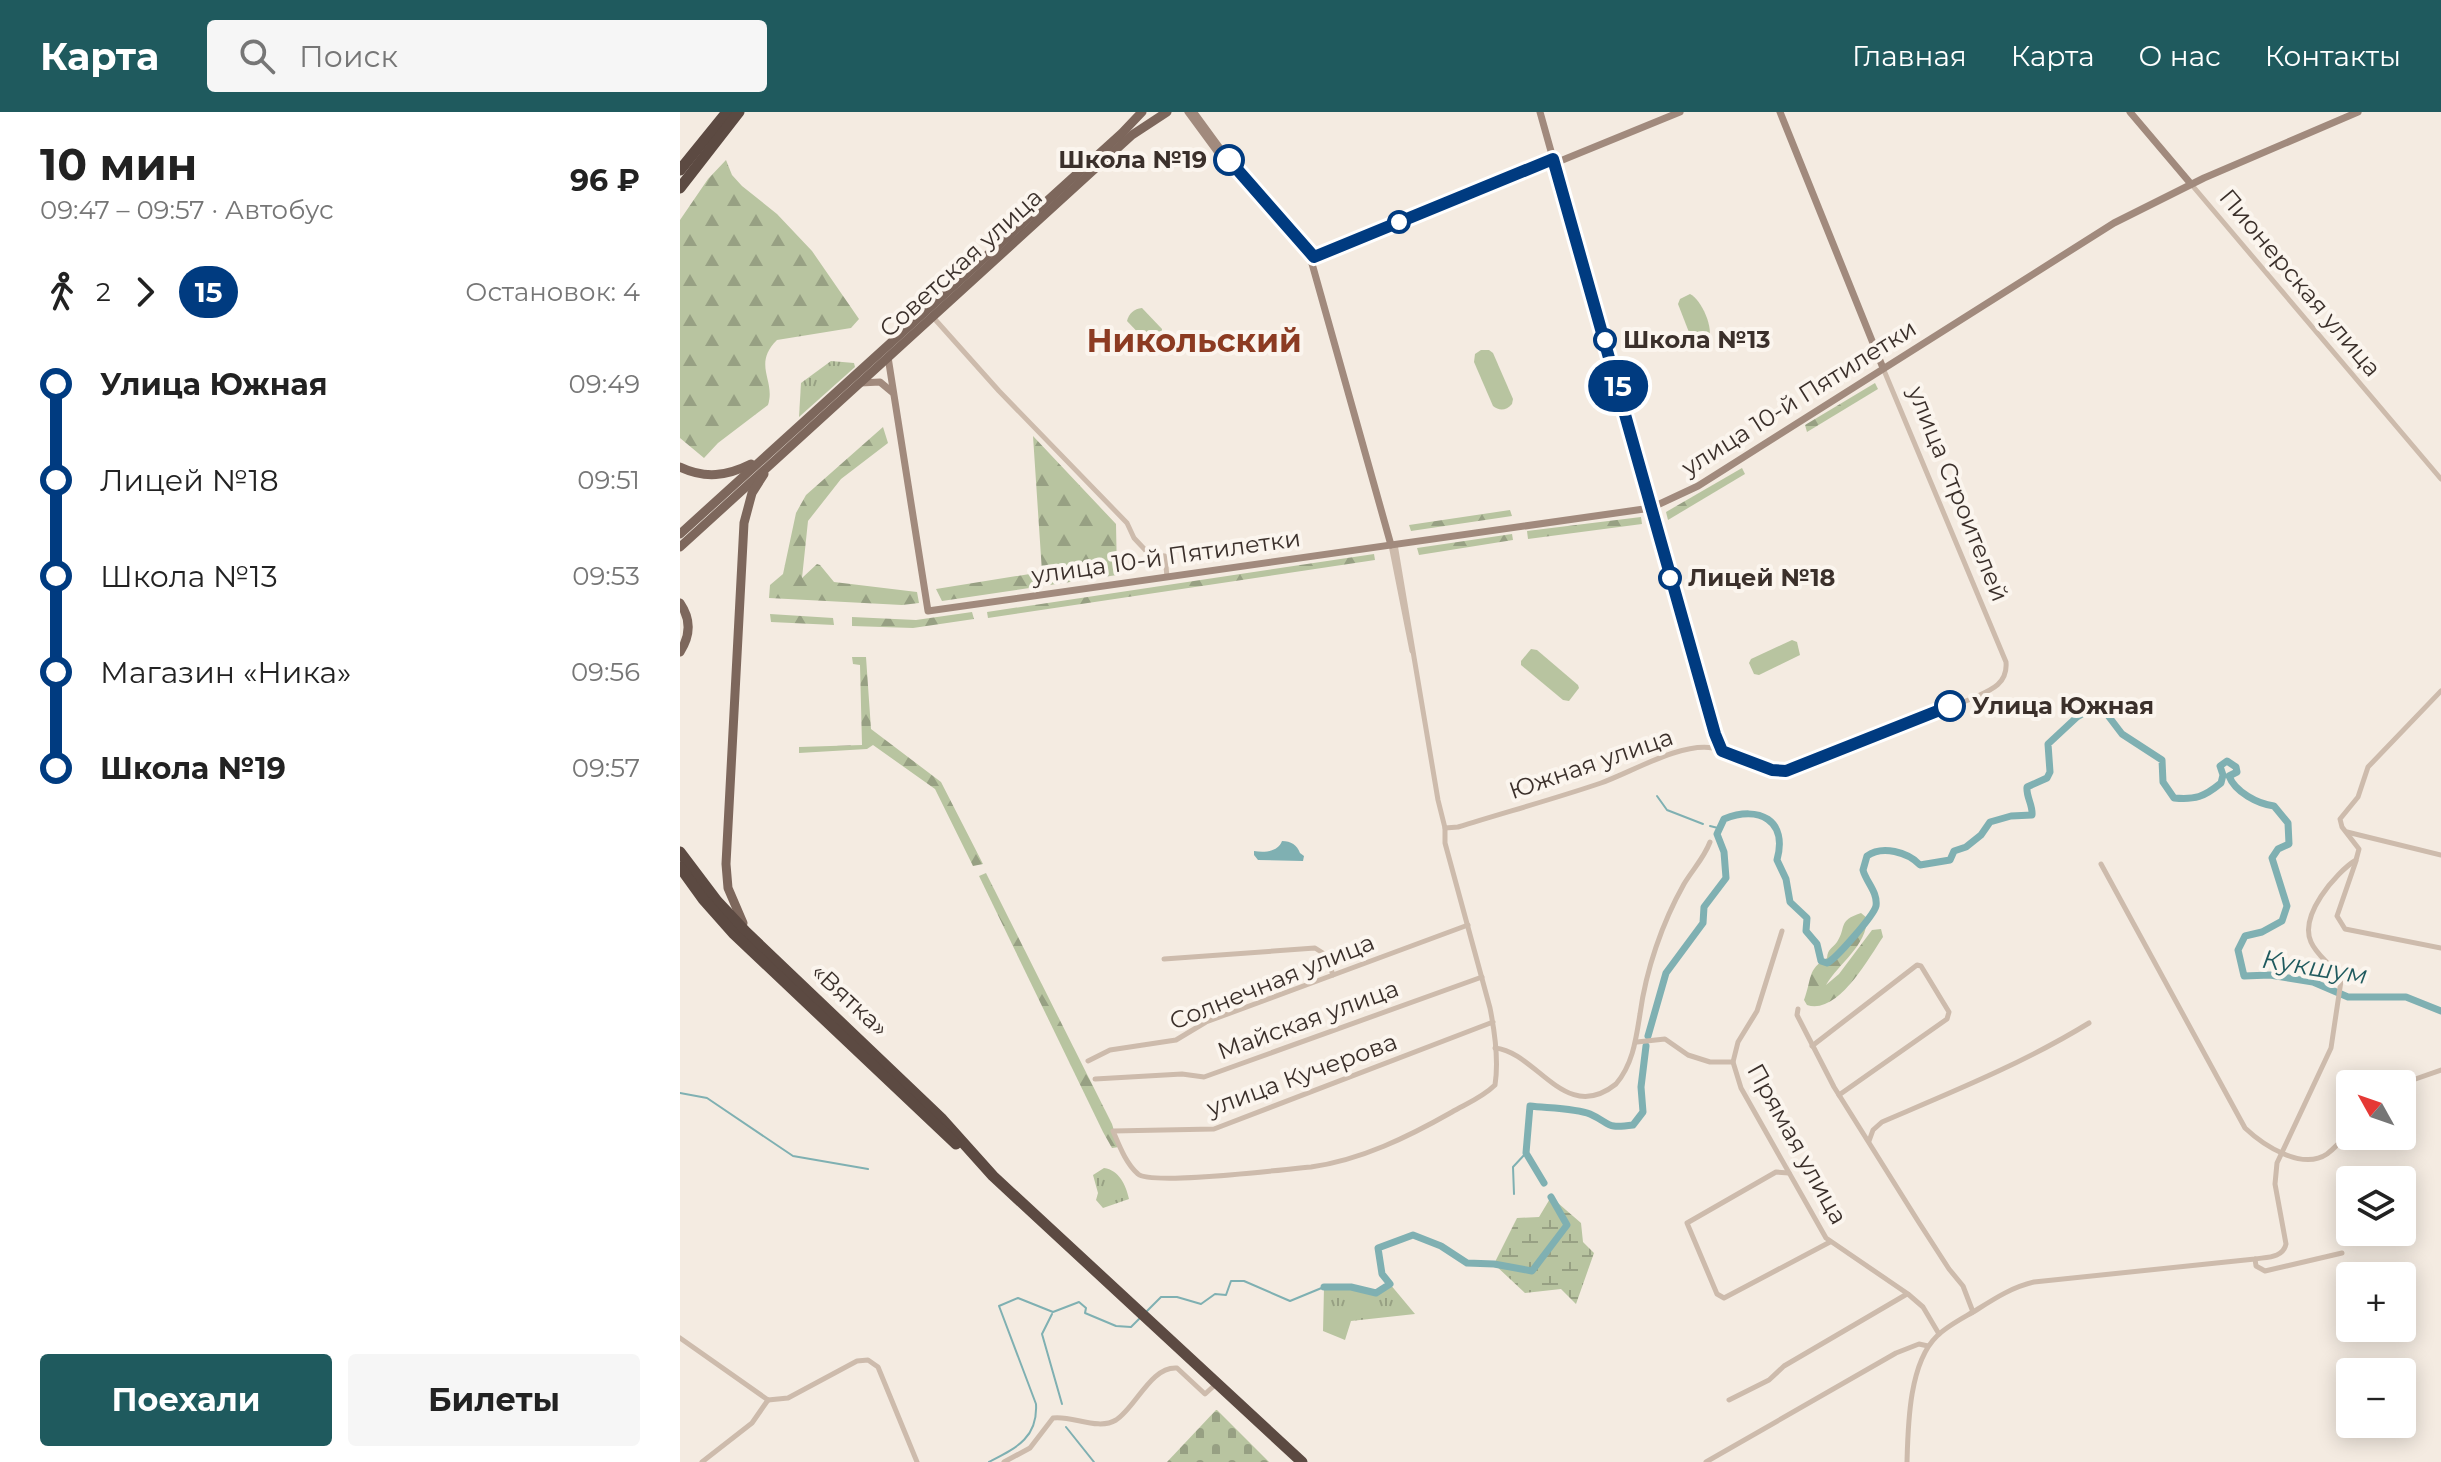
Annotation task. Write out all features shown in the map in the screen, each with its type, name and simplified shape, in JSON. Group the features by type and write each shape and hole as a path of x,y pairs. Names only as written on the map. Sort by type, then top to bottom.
{"highway":[{"path":"680,170 727,112"},
{"path":"680,188 739,112"},
{"name":"«Вятка»","path":"680,852 717,901 756,942 941,1118 993,1176"},
{"name":"«Вятка»","path":"680,870 749,950 1302,1462"}],"main road":[{"name":"Советская улица","path":"787,442 1142,112"},
{"path":"1191,112 1313,259 1393,545"},
{"path":"1540,112 1651,508"},
{"name":"улица Строителей","path":"1780,112 1883,368"},
{"name":"Пионерская улица","path":"2130,112 2191,184"},
{"name":"улица 10-й Пятилетки","path":"894,397 928,611 1651,508 1698,486 2093,236 2191,184 2358,112"},
{"name":"Советская улица","path":"787,442 858,384 887,352 932,316 1132,135 1163,113"},
{"path":"1313,259 1673,113"},
{"path":"887,352 894,397"},
{"path":"858,384 880,382 894,397"},
{"path":"680,547 787,442"},
{"path":"680,467 694,473 718,476 771,457"},
{"path":"680,534 771,457"},
{"path":"756,942 732,902 726,864 744,523 752,493 771,457"},
{"path":"680,603 687,613 689,627 687,640 680,652"}],"street":[{"name":"Пионерская улица","path":"2191,184 2441,479"},
{"path":"932,316 999,391 1127,523 1134,538 1150,555 1165,556 1167,577"},
{"name":"улица Строителей","path":"1883,368 2006,662 2006,669"},
{"path":"1651,508 1722,751"},
{"path":"1393,545 1445,828 1445,843 1493,1022 1495,1048 1507,1049 1557,1088 1577,1094 1605,1091 1616,1084 1637,1042 1640,1011 1665,924 1684,884 1710,842"},
{"name":"Южная улица","path":"1445,828 1458,827 1557,797 1676,754 1707,747 1772,770 1786,771 1990,690 2002,681 2006,669"},
{"path":"2441,691 2366,770 2358,797 2340,819 2359,849 2337,916 2345,929 2441,948"},
{"path":"1707,747 1715,734"},
{"path":"2346,832 2441,855"},
{"path":"1907,1462 1912,1399 1917,1373 1928,1346 1939,1334 2012,1289 2034,1282 2255,1259 2279,1255 2285,1250 2275,1170 2331,1048 2341,981 2338,973 2320,958 2306,926 2313,909 2344,868 2356,860"},
{"path":"2101,864 2245,1128 2280,1154 2318,1158 2336,1145"},
{"name":"Солнечная улица","path":"1088,1061 1110,1050 1176,1040 1206,1022 1468,924"},
{"path":"1637,1042 1665,1039 1685,1053 1704,1060 1733,1062 1738,1042 1757,1011 1780,946 1782,931"},
{"path":"1164,959 1315,948 1326,955 1333,975"},
{"path":"1812,1046 1917,965 1921,966 1949,1012 1947,1019 1839,1095"},
{"name":"Майская улица","path":"1095,1079 1182,1074 1204,1077 1482,977"},
{"path":"1798,1009 1797,1015 1839,1095 1949,1269 1963,1286 1973,1312"},
{"name":"улица Кучерова","path":"1493,1022 1214,1129 1113,1131 1138,1175 1148,1178 1175,1179 1331,1164 1416,1132 1495,1085 1495,1048"},
{"path":"1868,1142 1873,1130 1882,1122 1968,1085 2089,1023"},
{"name":"Прямая улица","path":"1733,1062 1741,1088 1830,1242 1862,1260 1908,1294 1923,1307 1939,1334"},
{"path":"2416,1079 2441,1070"},
{"path":"1783,1162 1776,1172 1687,1223 1720,1297 1724,1298 1830,1242"},
{"path":"1776,1172 1789,1173"},
{"path":"2255,1259 2256,1266 2265,1271 2342,1253"},
{"path":"1729,1400 1769,1380 1784,1366 1908,1294"},
{"path":"680,1338 768,1400 788,1398 857,1361 868,1360 878,1367 919,1461"},
{"path":"1706,1462 1896,1353 1919,1344 1928,1346"},
{"path":"1004,1462 1030,1448 1053,1418 1112,1422 1131,1406 1143,1388 1172,1367 1181,1371 1205,1394 1216,1384"},
{"path":"702,1462 752,1423 768,1400"}],"green space":[{"path":"726,160 732,175 742,186 777,214 812,251 859,319 851,328 777,340 766,357 768,405 718,443 704,458 680,438 680,220 708,179"},
{"path":"1690,294 1702,308 1710,329 1708,341 1699,344 1692,340 1678,304 1680,299"},
{"path":"1142,308 1162,329 1162,335 1153,343 1147,342 1127,321 1132,312"},
{"path":"1481,350 1493,353 1513,399 1505,409 1493,406 1474,362 1475,354"},
{"path":"831,361 854,363 855,367 799,417 801,383"},
{"path":"1875,383 1878,389 1807,432 1805,425"},
{"path":"883,427 888,443 841,479 808,521 802,578 817,564 834,582 917,592 919,603 902,605 769,598 770,585 783,574 796,513 806,495"},
{"path":"1033,436 1116,524 1117,575 942,601 936,589 1042,572"},
{"path":"1742,468 1745,474 1668,520 1666,512"},
{"path":"1510,510 1512,516 1411,531 1409,525"},
{"path":"1641,517 1642,524 1528,539 1527,531"},
{"path":"1512,534 1513,540 1419,555 1417,548"},
{"path":"1374,554 1375,560 988,618 987,612"},
{"path":"972,612 974,619 913,628 852,626 852,617 916,620"},
{"path":"770,614 833,618 834,625 771,622"},
{"path":"1792,640 1797,642 1800,655 1759,675 1754,674 1749,663 1751,659"},
{"path":"1531,649 1537,650 1578,685 1569,701 1563,700 1521,665"},
{"path":"852,657 866,657 871,729 941,782 983,864 973,866 935,789 873,745 867,749 799,753 799,747 862,745 860,665 853,664"},
{"path":"986,873 1112,1124 1119,1147 1112,1148 1103,1132 979,876"},
{"path":"1861,913 1867,918 1862,937 1826,985 1839,974 1872,930 1881,929 1883,937 1861,971 1841,994 1819,1006 1807,1005 1804,1000 1813,971 1827,958 1845,922"},
{"path":"1104,1168 1121,1179 1129,1199 1103,1208 1096,1200 1098,1193 1093,1175"},
{"path":"1551,1197 1581,1223 1583,1242 1594,1253 1576,1304 1561,1289 1525,1293 1494,1264 1517,1218 1539,1217"},
{"path":"1390,1284 1415,1314 1351,1321 1345,1340 1323,1331 1324,1287 1351,1287 1376,1293"},
{"path":"1217,1410 1269,1462 1167,1462"}],"water":[{"path":"1282,841 1295,846 1304,856 1303,861 1258,860 1254,855 1254,851 1274,850"}],"waterway":[{"name":"Кукшум","path":"1648,1036 1666,973 1703,923 1704,907 1726,878 1724,852 1717,834 1724,819 1737,815 1759,815 1774,826 1779,846 1777,860 1786,879 1790,902 1807,918 1806,931 1817,944 1821,961 1827,963 1854,936 1876,906 1875,896 1863,870 1867,856 1880,851 1895,852 1920,865 1950,860 1954,851 1966,847 1981,835 1990,822 2011,816 2032,815 2027,787 2047,778 2050,772 2048,744 2077,717 2094,707 2103,709 2122,734 2162,760 2163,782 2174,798 2199,796 2215,788 2221,783 2223,775 2220,766 2227,761 2236,767 2237,772 2229,776 2236,787 2254,800 2274,806 2288,823 2289,844 2278,849 2272,858 2287,906 2282,921 2262,932 2245,936 2238,950 2244,976 2270,975 2313,982 2348,997 2406,997 2441,1011"},
{"path":"1657,796 1667,810 1703,824"},
{"path":"1710,826 1718,828"},
{"name":"Кукшум","path":"1544,1183 1526,1153 1530,1106 1584,1112 1613,1126 1633,1125 1643,1112 1641,1087 1646,1046"},
{"path":"680,1093 707,1098 793,1156 868,1169"},
{"path":"1514,1194 1513,1167 1526,1153"},
{"name":"Кукшум","path":"1324,1287 1351,1287 1376,1293 1390,1284 1382,1274 1378,1248 1413,1235 1441,1246 1467,1263 1532,1271 1567,1225 1551,1197"},
{"name":"Кукшум","path":"1145,1313 1161,1297 1177,1297 1201,1304 1215,1294 1226,1295 1231,1281 1244,1281 1290,1301 1324,1287"},
{"name":"Кукшум","path":"989,1462 1023,1440 1029,1434 1036,1416 1036,1404 999,1306 1018,1298 1053,1312 1079,1302 1086,1308 1085,1313 1116,1326 1131,1327 1141,1317"},
{"path":"1052,1314 1042,1334 1062,1404"},
{"path":"1066,1427 1094,1462"}],"bus line":[{"name":"15","path":"1229,160 1314,257 1553,159 1679,611 1722,751 1772,770 1786,771 1950,706"}],"place":[{"name":"Школа №19","path":"1229,160"},
{"name":"Школа №13","path":"1605,340"},
{"name":"Лицей №18","path":"1670,578"},
{"name":"Улица Южная","path":"1950,706"}],"district":[{"name":"Никольский","path":"1194,341"}]}
